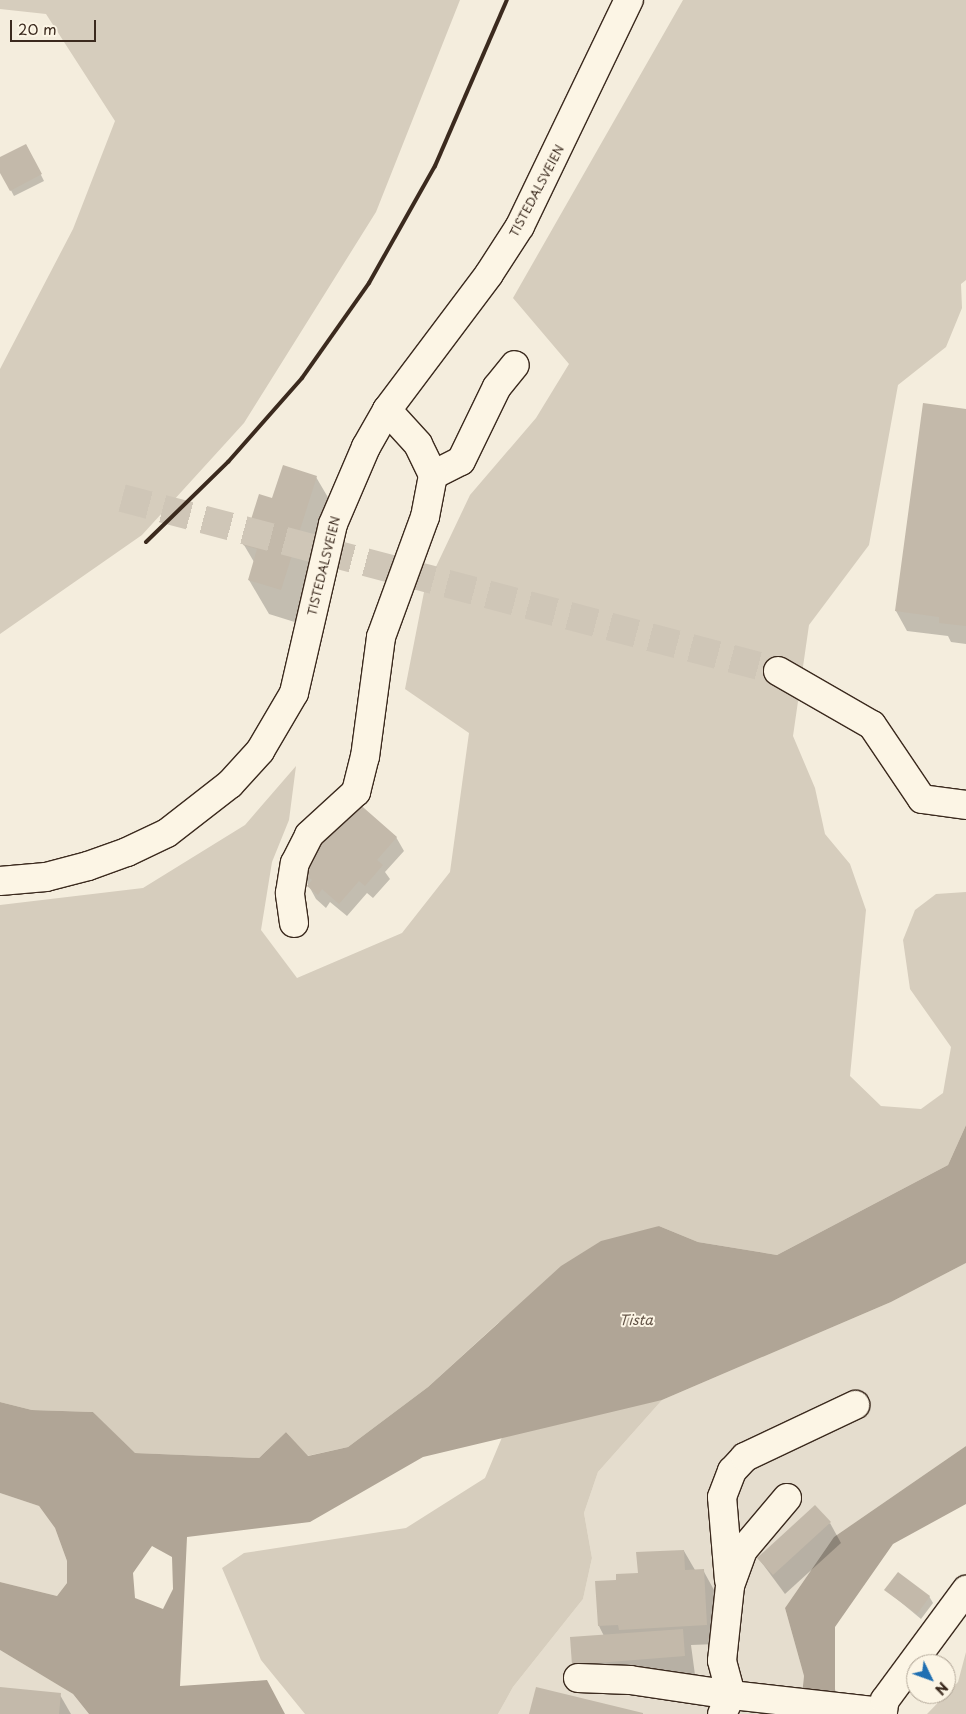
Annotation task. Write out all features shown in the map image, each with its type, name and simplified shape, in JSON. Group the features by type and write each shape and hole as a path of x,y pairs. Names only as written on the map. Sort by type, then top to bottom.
{"main road":[{"name":"TISTEDALSVEIEN","path":"0,881 46,877 88,866 127,852 167,833 230,784 260,751 294,693 333,524 366,446 387,410 489,274 520,226 629,0"},
{"path":"433,475 461,461 497,387 515,366"},
{"path":"294,923 290,894 294,863 309,835 356,792 365,757 381,638 425,517 433,475 418,444 387,410"},
{"path":"778,671 872,725 922,799 966,805"},
{"path":"727,1704 722,1661 730,1586 722,1497 732,1471 746,1457 855,1405"},
{"path":"730,1586 744,1550 787,1498"},
{"path":"578,1678 630,1680 727,1704 790,1700 846,1706 883,1713 885,1700 966,1590"}],"shaded area":[{"path":"0,0 460,0 376,212 244,423 142,535 0,634 0,369 73,229 115,121 46,14 0,9"},
{"path":"683,0 966,0 966,280 961,284 962,308 946,347 898,385 869,545 809,625 793,736 815,788 825,834 850,864 866,910 850,1076 881,1106 921,1109 943,1093 951,1047 910,989 903,940 915,910 936,894 966,892 966,1125 948,1165 777,1255 698,1242 659,1226 498,1323 428,1387 348,1447 307,1456 286,1432 259,1458 134,1453 93,1412 32,1410 0,1402 0,905 143,888 245,825 296,766 289,820 272,862 261,930 297,978 402,933 450,872 469,733 405,689 424,592 470,495 536,418 569,364 513,298"},
{"path":"966,1263 966,1446 834,1537 785,1608 804,1676 800,1714 498,1714 513,1687 583,1599 592,1558 584,1513 598,1472 662,1400 891,1302"},
{"path":"662,1400 598,1472 584,1513 592,1558 583,1599 513,1687 498,1714 305,1714 261,1660 222,1568 244,1553 406,1528 485,1478 503,1435 607,1403"},
{"path":"0,1493 39,1506 55,1528 67,1561 67,1583 57,1596 0,1582"},
{"path":"0,1650 73,1694 89,1714 0,1714"},
{"path":"966,1652 966,1714 927,1714 937,1704 956,1704 956,1684"}],"water":[{"name":"Tista","path":"966,1125 966,1263 891,1302 662,1400 423,1457 310,1522 187,1537 180,1686 267,1680 285,1714 89,1714 73,1694 0,1650 0,1582 57,1596 67,1583 67,1561 55,1528 39,1506 0,1493 0,1402 32,1410 93,1412 135,1453 259,1458 286,1432 308,1456 348,1447 428,1387 561,1266 601,1241 659,1226 698,1242 777,1255 948,1165","holes":["152,1546 172,1557 173,1589 163,1609 135,1598 133,1573"]},
{"path":"966,1446 966,1504 893,1544 835,1627 835,1689 839,1714 800,1714 804,1676 785,1608 834,1537"}],"building":[{"path":"26,144 42,174 10,191 0,173 0,157"},
{"path":"923,403 966,409 966,626 939,623 939,617 895,611"},
{"path":"283,465 317,476 281,590 248,580 257,549 243,545 259,494 272,498"},
{"path":"356,801 397,837 377,860 383,865 365,886 359,881 339,904 322,889 318,895 307,886 312,880 298,868"},
{"path":"815,1505 831,1522 773,1575 757,1558"},
{"path":"684,1550 685,1570 704,1569 707,1625 619,1630 618,1625 598,1626 595,1581 616,1580 616,1574 638,1573 636,1552"},
{"path":"898,1572 930,1596 917,1614 884,1590"},
{"path":"683,1629 685,1656 572,1665 570,1637"},
{"path":"0,1687 61,1693 59,1714 0,1714"},
{"path":"536,1687 643,1713 643,1714 529,1714"}],"tunnel":[{"path":"122,498 778,671"}],"railway":[{"path":"146,542 228,462 302,378 369,283 435,166 507,0"}]}
